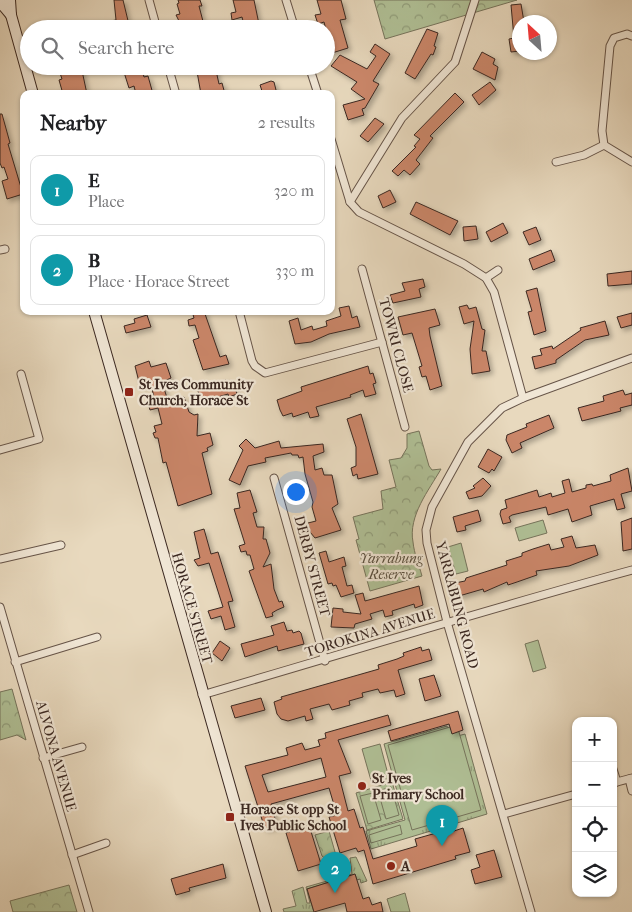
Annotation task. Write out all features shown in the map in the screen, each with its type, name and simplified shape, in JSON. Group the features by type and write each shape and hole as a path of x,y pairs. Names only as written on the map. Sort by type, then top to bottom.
{"main road":[{"path":"10,0 11,15 20,47"},
{"path":"0,2 11,15"},
{"path":"28,75 32,90"},
{"name":"HORACE STREET","path":"95,315 202,695 266,912"}],"street":[{"path":"149,0 155,20"},
{"path":"286,0 292,20"},
{"path":"350,202 402,118 455,62 475,0"},
{"path":"604,145 602,131 610,46 614,38 627,34 632,36"},
{"path":"171,75 175,90"},
{"path":"312,75 317,90"},
{"path":"604,145 632,162"},
{"path":"556,162 584,154 604,145"},
{"path":"335,152 350,202 370,220 464,264 486,278 494,292 523,398"},
{"name":"TOWRI CLOSE","path":"362,269 405,427"},
{"path":"486,278 498,270"},
{"path":"239,315 252,361 255,366 265,372 382,342"},
{"name":"YARRABUNG ROAD","path":"531,912 447,622 427,543 426,530 432,507 468,442 502,408 523,398 632,358"},
{"path":"0,450 39,439 21,374"},
{"name":"DERBY STREET","path":"274,478 325,661"},
{"path":"0,559 61,545"},
{"name":"TOROKINA AVENUE","path":"202,695 325,661 447,622 632,570"},
{"name":"ALVONA AVENUE","path":"0,607 89,912"},
{"path":"16,662 97,637"},
{"path":"43,758 82,747"},
{"path":"617,782 630,778 632,790"},
{"path":"504,814 572,795"},
{"path":"72,855 106,843"}],"green space":[{"path":"374,0 517,0 385,39"},
{"name":"Yarrabung Reserve","path":"419,431 429,466 432,470 441,469 416,513 412,532 415,555 422,576 370,591 356,540 359,539 353,517 383,509 381,491 396,487 389,460 401,458 407,448 407,434"},
{"path":"543,520 547,533 519,541 515,528"},
{"path":"461,543 468,571 456,574 448,547"},
{"path":"538,640 546,668 533,672 525,644"},
{"path":"12,689 26,740 17,735 0,740 0,692"},
{"path":"457,725 481,810 412,830 388,745"},
{"path":"447,726 450,738 465,734 487,814 371,849 366,831 405,820 384,744"},
{"path":"380,744 389,778 372,784 362,749"},
{"path":"392,782 403,819 367,830 356,793"},
{"path":"391,787 399,815 386,819 378,791"},
{"path":"373,793 381,820 368,824 360,796"},
{"path":"400,825 402,834 371,843 369,835"},
{"path":"329,831 337,859 328,861 322,856 315,835"},
{"path":"356,857 367,881 361,883 360,879 357,880 355,874 307,889 314,912 284,912 283,909 296,906 292,891 303,887 307,903 310,903 306,887 352,874 350,858"},
{"path":"69,885 77,912 13,912 10,901"},
{"path":"405,893 410,912 391,912 387,899"}],"building":[{"path":"114,0 123,0 128,20 116,20"},
{"path":"178,0 200,0 202,6 199,6 203,20 178,20 176,15 180,14 177,4 179,3"},
{"path":"233,0 254,0 258,20 243,20 242,17 232,20 231,13 236,12"},
{"path":"317,0 341,0 346,19 340,20 348,48 335,52 335,20 317,20 315,15 321,14"},
{"path":"521,4 523,15 512,16 511,5"},
{"path":"427,29 438,33 434,46 436,47 433,55 431,54 415,79 405,73"},
{"path":"512,38 512,52 511,52 509,39"},
{"path":"375,44 390,54 373,81 379,84 365,108 362,109 364,115 348,120 343,105 365,99 351,89 357,82 335,68 335,61 340,55 367,69 376,56 370,52"},
{"path":"482,52 495,59 493,64 498,67 495,80 473,69"},
{"path":"61,75 83,75 86,90 62,90 59,80 62,79"},
{"path":"125,75 143,75 144,77 148,76 152,90 135,90 134,86 129,88"},
{"path":"198,75 217,75 219,84 222,83 224,90 200,90"},
{"path":"271,81 274,82 276,90 262,90 260,85"},
{"path":"490,82 496,90 479,105 472,95"},
{"path":"455,93 464,102 430,136 433,138 416,160 420,164 410,175 404,170 398,176 392,171 416,147 414,146 420,139 414,135"},
{"path":"0,114 2,114 10,143 8,144 20,184 20,195 7,199 2,181 8,179 4,167 2,168 0,163"},
{"path":"375,118 384,124 368,142 360,136"},
{"path":"390,190 396,202 383,208 378,196"},
{"path":"416,202 458,221 450,235 410,214"},
{"path":"503,223 508,233 491,242 486,232"},
{"path":"476,226 478,239 464,241 463,227"},
{"path":"536,227 541,240 529,245 523,232"},
{"path":"551,250 555,261 533,270 529,259"},
{"path":"632,271 632,284 608,286 607,274"},
{"path":"423,279 425,287 419,289 421,297 393,303 390,295 405,291 402,283"},
{"path":"537,288 546,331 534,335 528,312 532,311 526,291"},
{"path":"467,305 469,309 476,307 482,329 485,330 482,351 486,351 490,371 472,374 470,349 474,321 464,324 459,307"},
{"path":"349,306 352,318 357,316 360,327 329,334 311,342 295,344 289,321 298,318 301,330 312,326 313,330 327,326 326,321 341,316 339,308"},
{"path":"435,309 440,325 429,328 442,386 430,390 426,376 422,377 419,367 422,366 412,333 403,335 398,317"},
{"path":"632,313 632,325 621,328 617,317"},
{"path":"147,315 151,327 126,333 124,326 135,323 134,319"},
{"path":"193,315 205,315 220,357 226,355 229,364 203,370 193,340 199,338 195,325 189,326 188,320 194,318"},
{"path":"605,321 609,335 585,340 556,360 556,363 535,369 532,357 542,355 540,349 552,346 553,349 581,330 580,328"},
{"path":"149,361 151,367 166,363 171,378 162,382 168,401 184,397 189,412 194,415 198,414 197,436 210,433 213,445 207,448 208,451 202,453 212,494 178,506 166,462 163,463 158,438 155,438 153,433 156,432 154,426 162,424 158,408 150,410 148,403 155,401 151,385 140,386 135,366"},
{"path":"368,366 370,374 373,373 376,383 373,384 376,394 365,397 363,390 350,395 351,397 316,407 319,416 310,418 308,412 293,417 292,413 283,416 277,400 302,391 301,387"},
{"path":"226,380 228,385 234,383 237,394 229,397 228,394 201,402 198,391"},
{"path":"623,390 625,395 632,393 632,405 620,408 621,411 582,421 578,408 604,401 603,396"},
{"path":"361,414 378,474 358,479 357,474 353,476 351,468 356,466 356,447 347,419"},
{"path":"549,415 554,428 520,443 522,448 512,453 506,440 507,435 527,427 526,424"},
{"path":"246,439 255,448 279,441 281,448 323,444 324,452 313,456 315,470 322,468 324,475 332,475 338,504 332,508 341,530 315,538 310,532 308,523 316,521 303,457 299,458 298,455 292,455 291,453 265,458 266,462 248,466 240,485 229,480 243,450 239,446"},
{"path":"488,449 502,457 494,471 492,469 489,473 478,467"},
{"path":"628,468 632,491 621,494 625,508 617,510 614,499 590,506 592,515 572,522 568,509 548,515 546,507 512,515 509,517 511,522 503,524 500,514 501,510 507,508 505,500 537,490 539,497 551,493 552,497 565,493 562,481 569,479 572,492 586,488 586,485 592,484 593,486 611,481 610,475"},
{"path":"483,478 491,486 482,496 469,499 466,492 475,488 473,486"},
{"path":"250,490 257,512 253,513 257,527 264,527 263,539 266,539 270,553 263,567 271,564 274,589 279,602 282,601 284,607 272,613 273,616 266,618 249,571 254,569 250,555 247,555 246,551 241,552 239,546 245,544 234,509 240,508 237,493"},
{"path":"478,510 481,521 465,526 466,530 457,532 453,517"},
{"path":"632,518 632,549 623,551 621,522"},
{"path":"204,529 211,554 218,552 233,601 228,602 235,627 225,630 221,616 211,619 208,611 223,607 209,563 198,566 194,560 200,558 194,532"},
{"path":"572,536 576,548 595,545 598,555 569,566 536,571 537,575 508,585 507,582 484,592 483,589 459,596 455,583 507,565 506,561 522,556 522,553 533,549 549,544 551,550 564,547 561,539"},
{"path":"326,551 329,562 344,557 346,566 342,567 347,586 352,585 354,593 341,597 336,585 328,584 319,553"},
{"path":"419,586 423,605 415,608 414,604 392,611 393,615 385,617 383,610 370,614 372,619 355,624 354,628 331,627 333,608 343,609 343,612 361,614 355,595 363,593 365,601"},
{"path":"284,622 287,631 292,630 293,633 299,631 301,633 304,644 278,651 277,646 245,657 241,644 274,635 271,626"},
{"path":"220,641 230,648 222,661 212,653"},
{"path":"421,647 422,651 429,649 432,660 398,670 405,694 396,697 394,690 380,693 378,689 362,693 363,697 349,701 350,705 332,710 329,704 310,709 313,719 306,721 305,716 288,721 281,719 277,714 274,702 282,699 281,697 379,669 378,665 397,659 404,656 403,653"},
{"path":"434,675 441,696 425,701 419,679"},
{"path":"261,698 265,710 235,718 231,706"},
{"path":"458,711 463,730 452,734 449,724 391,741 388,731"},
{"path":"388,715 391,725 338,740 351,773 339,776 348,811 354,809 360,828 363,827 373,859 417,846 415,839 447,830 448,833 463,828 470,852 455,856 456,859 373,884 364,850 358,852 356,848 340,853 329,817 337,815 329,788 271,804 277,826 265,829 245,766 288,755 286,748 302,743 305,750 320,746 318,740 326,738 325,733","holes":["321,758 326,777 268,792 262,775"]},
{"path":"309,825 321,864 298,871 286,833"},
{"path":"494,850 502,877 475,884 471,870 480,867 476,855"},
{"path":"223,864 226,878 189,888 190,891 176,895 171,879"},
{"path":"355,874 363,899 369,897 372,905 381,902 383,912 347,912 345,903 314,912 307,889"}],"place":[{"name":"St Ives Community Church, Horace St","path":"129,392"},
{"name":"St Ives Primary School","path":"362,786"},
{"name":"Horace St opp St Ives Public School","path":"230,817"},
{"name":"E","path":"442,846"},
{"name":"A","path":"391,866"},
{"name":"B","path":"335,893"}]}
